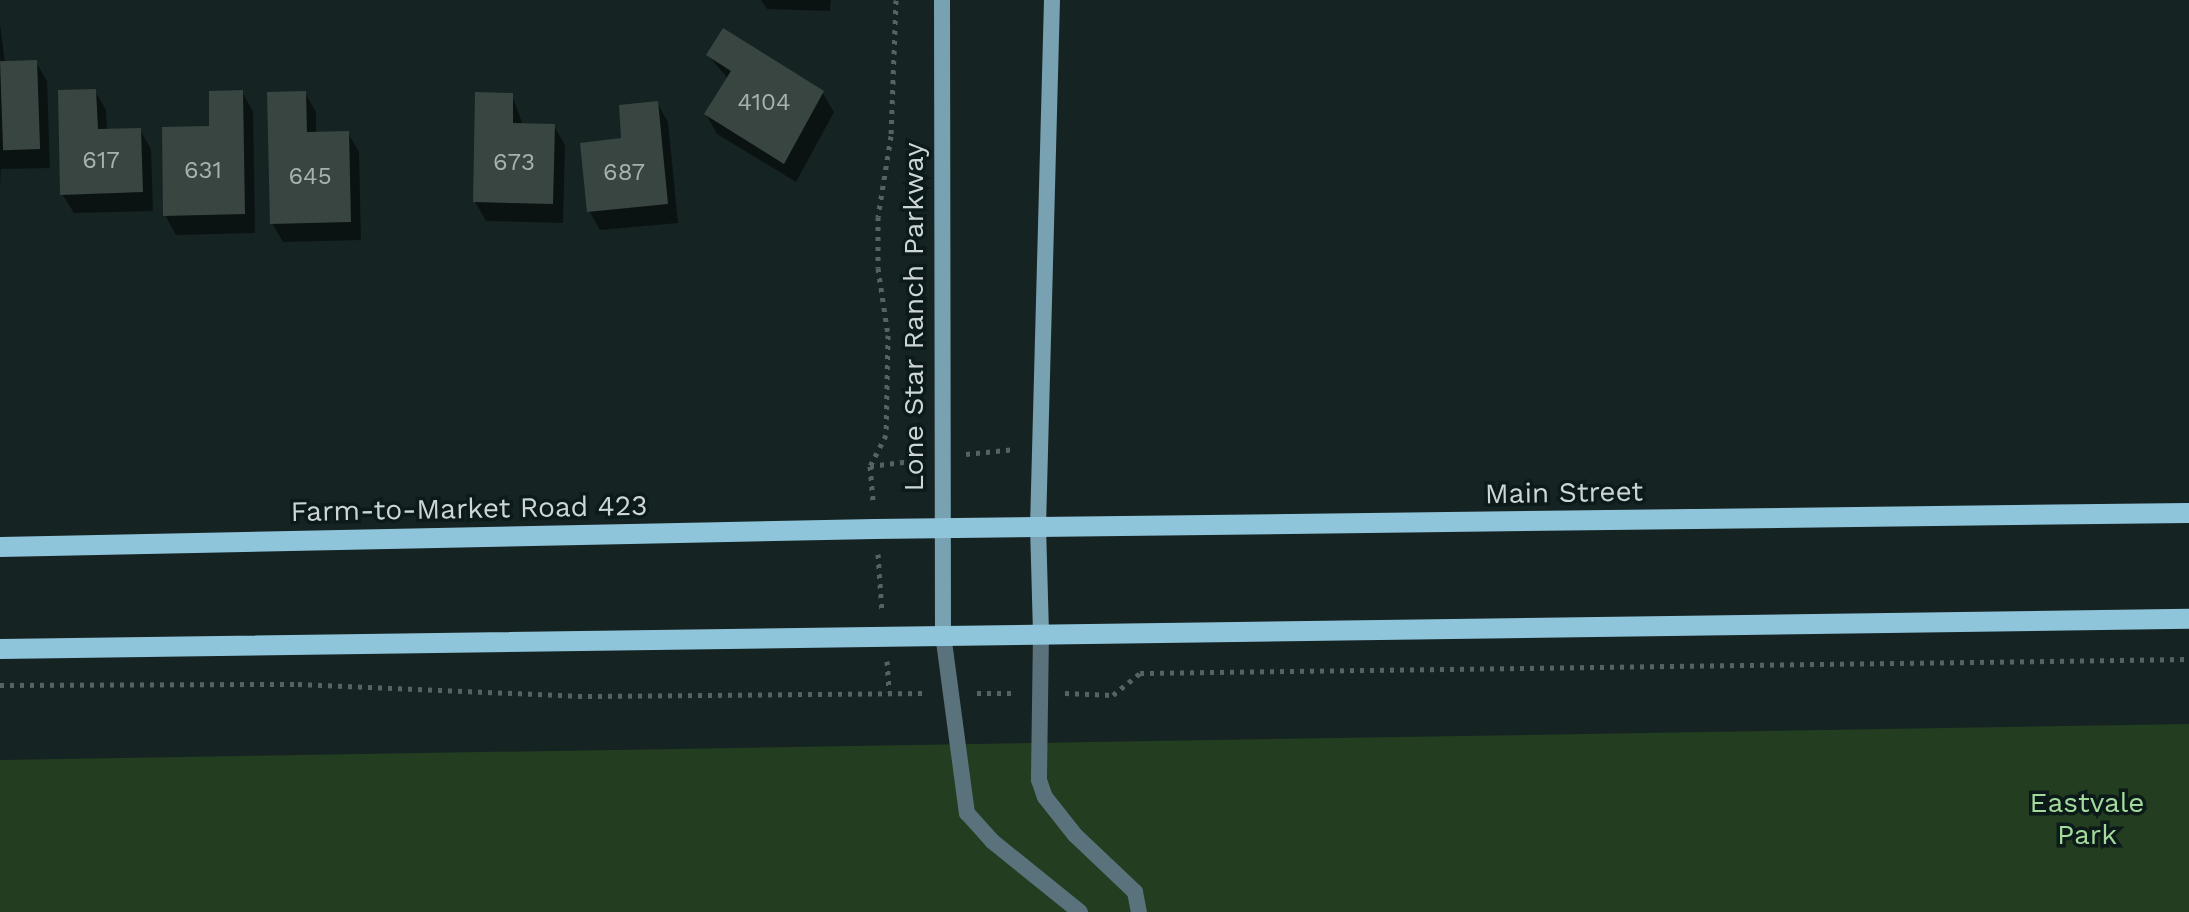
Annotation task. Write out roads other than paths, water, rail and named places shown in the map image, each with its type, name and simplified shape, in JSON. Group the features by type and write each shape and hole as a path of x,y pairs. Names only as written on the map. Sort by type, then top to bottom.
{"main road":[{"name":"Lone Star Ranch Parkway","path":"942,0 939,528 943,634"},
{"path":"1041,633 1038,527 1052,0"},
{"name":"Main Street","path":"939,528 2189,513"},
{"name":"Farm-to-Market Road 423","path":"0,547 939,528"},
{"path":"0,649 2189,619"}],"lane":[{"path":"1041,633 1039,780 1045,797 1075,835 1135,892 1139,912"},
{"path":"943,634 967,813 992,841 1080,912"}],"park label":[{"name":"Eastvale Park","path":"2087,819"}]}
